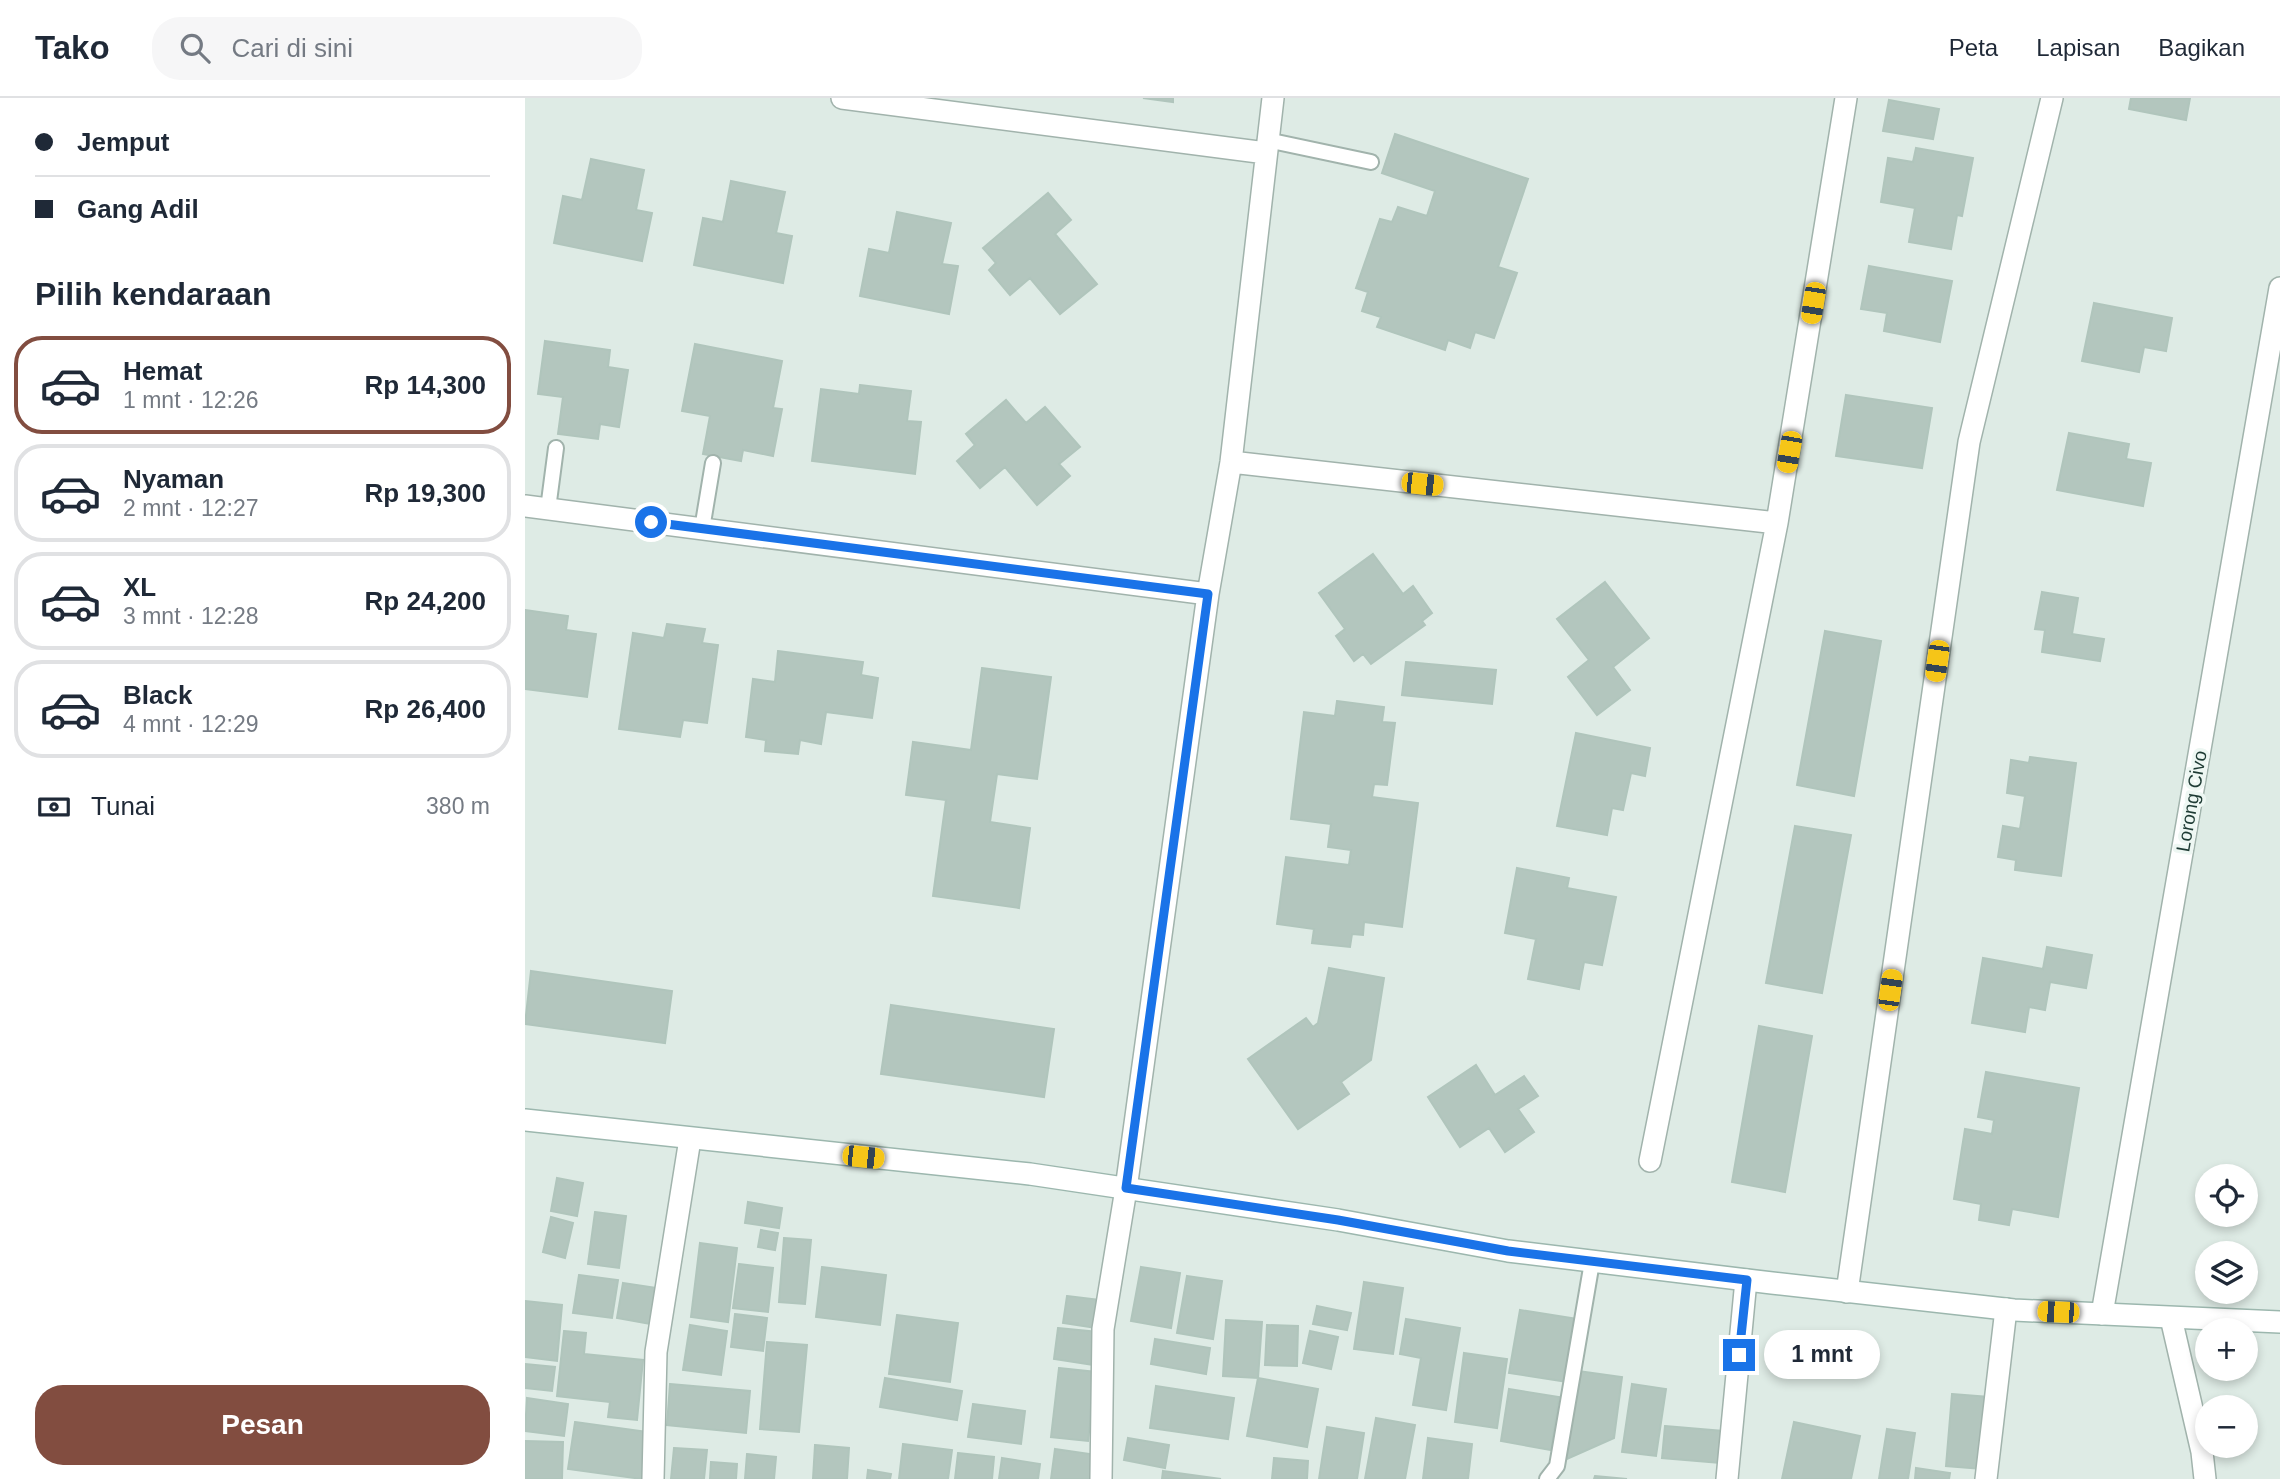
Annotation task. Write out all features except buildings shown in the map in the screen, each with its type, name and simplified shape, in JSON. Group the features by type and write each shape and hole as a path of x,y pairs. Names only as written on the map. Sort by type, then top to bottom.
{"street":[{"path":"842,98 1266,146"},
{"path":"1101,1479 1103,1329 1126,1188 1208,594 1231,462 1273,98"},
{"path":"1650,1161 1777,523 1846,98"},
{"path":"1847,1292 1969,442 2052,98"},
{"name":"Lorong Civo","path":"2102,1314 2280,288"},
{"path":"1231,462 1777,523"},
{"path":"525,506 1208,594"},
{"path":"525,1120 1030,1174 1338,1220 1508,1251 1847,1292 2006,1309 2280,1322"},
{"path":"653,1479 656,1352 690,1139"},
{"path":"1727,1479 1747,1280"},
{"path":"1986,1479 2006,1309"},
{"path":"2171,1318 2202,1452 2205,1479"}],"lane":[{"path":"1266,146 1371,162"},
{"path":"548,509 556,448"},
{"path":"702,529 713,463"},
{"path":"1547,1479 1557,1466 1592,1262"}],"route":[{"path":"651,522 1208,594 1126,1188 1338,1220 1508,1251 1747,1280 1739,1355"}]}
